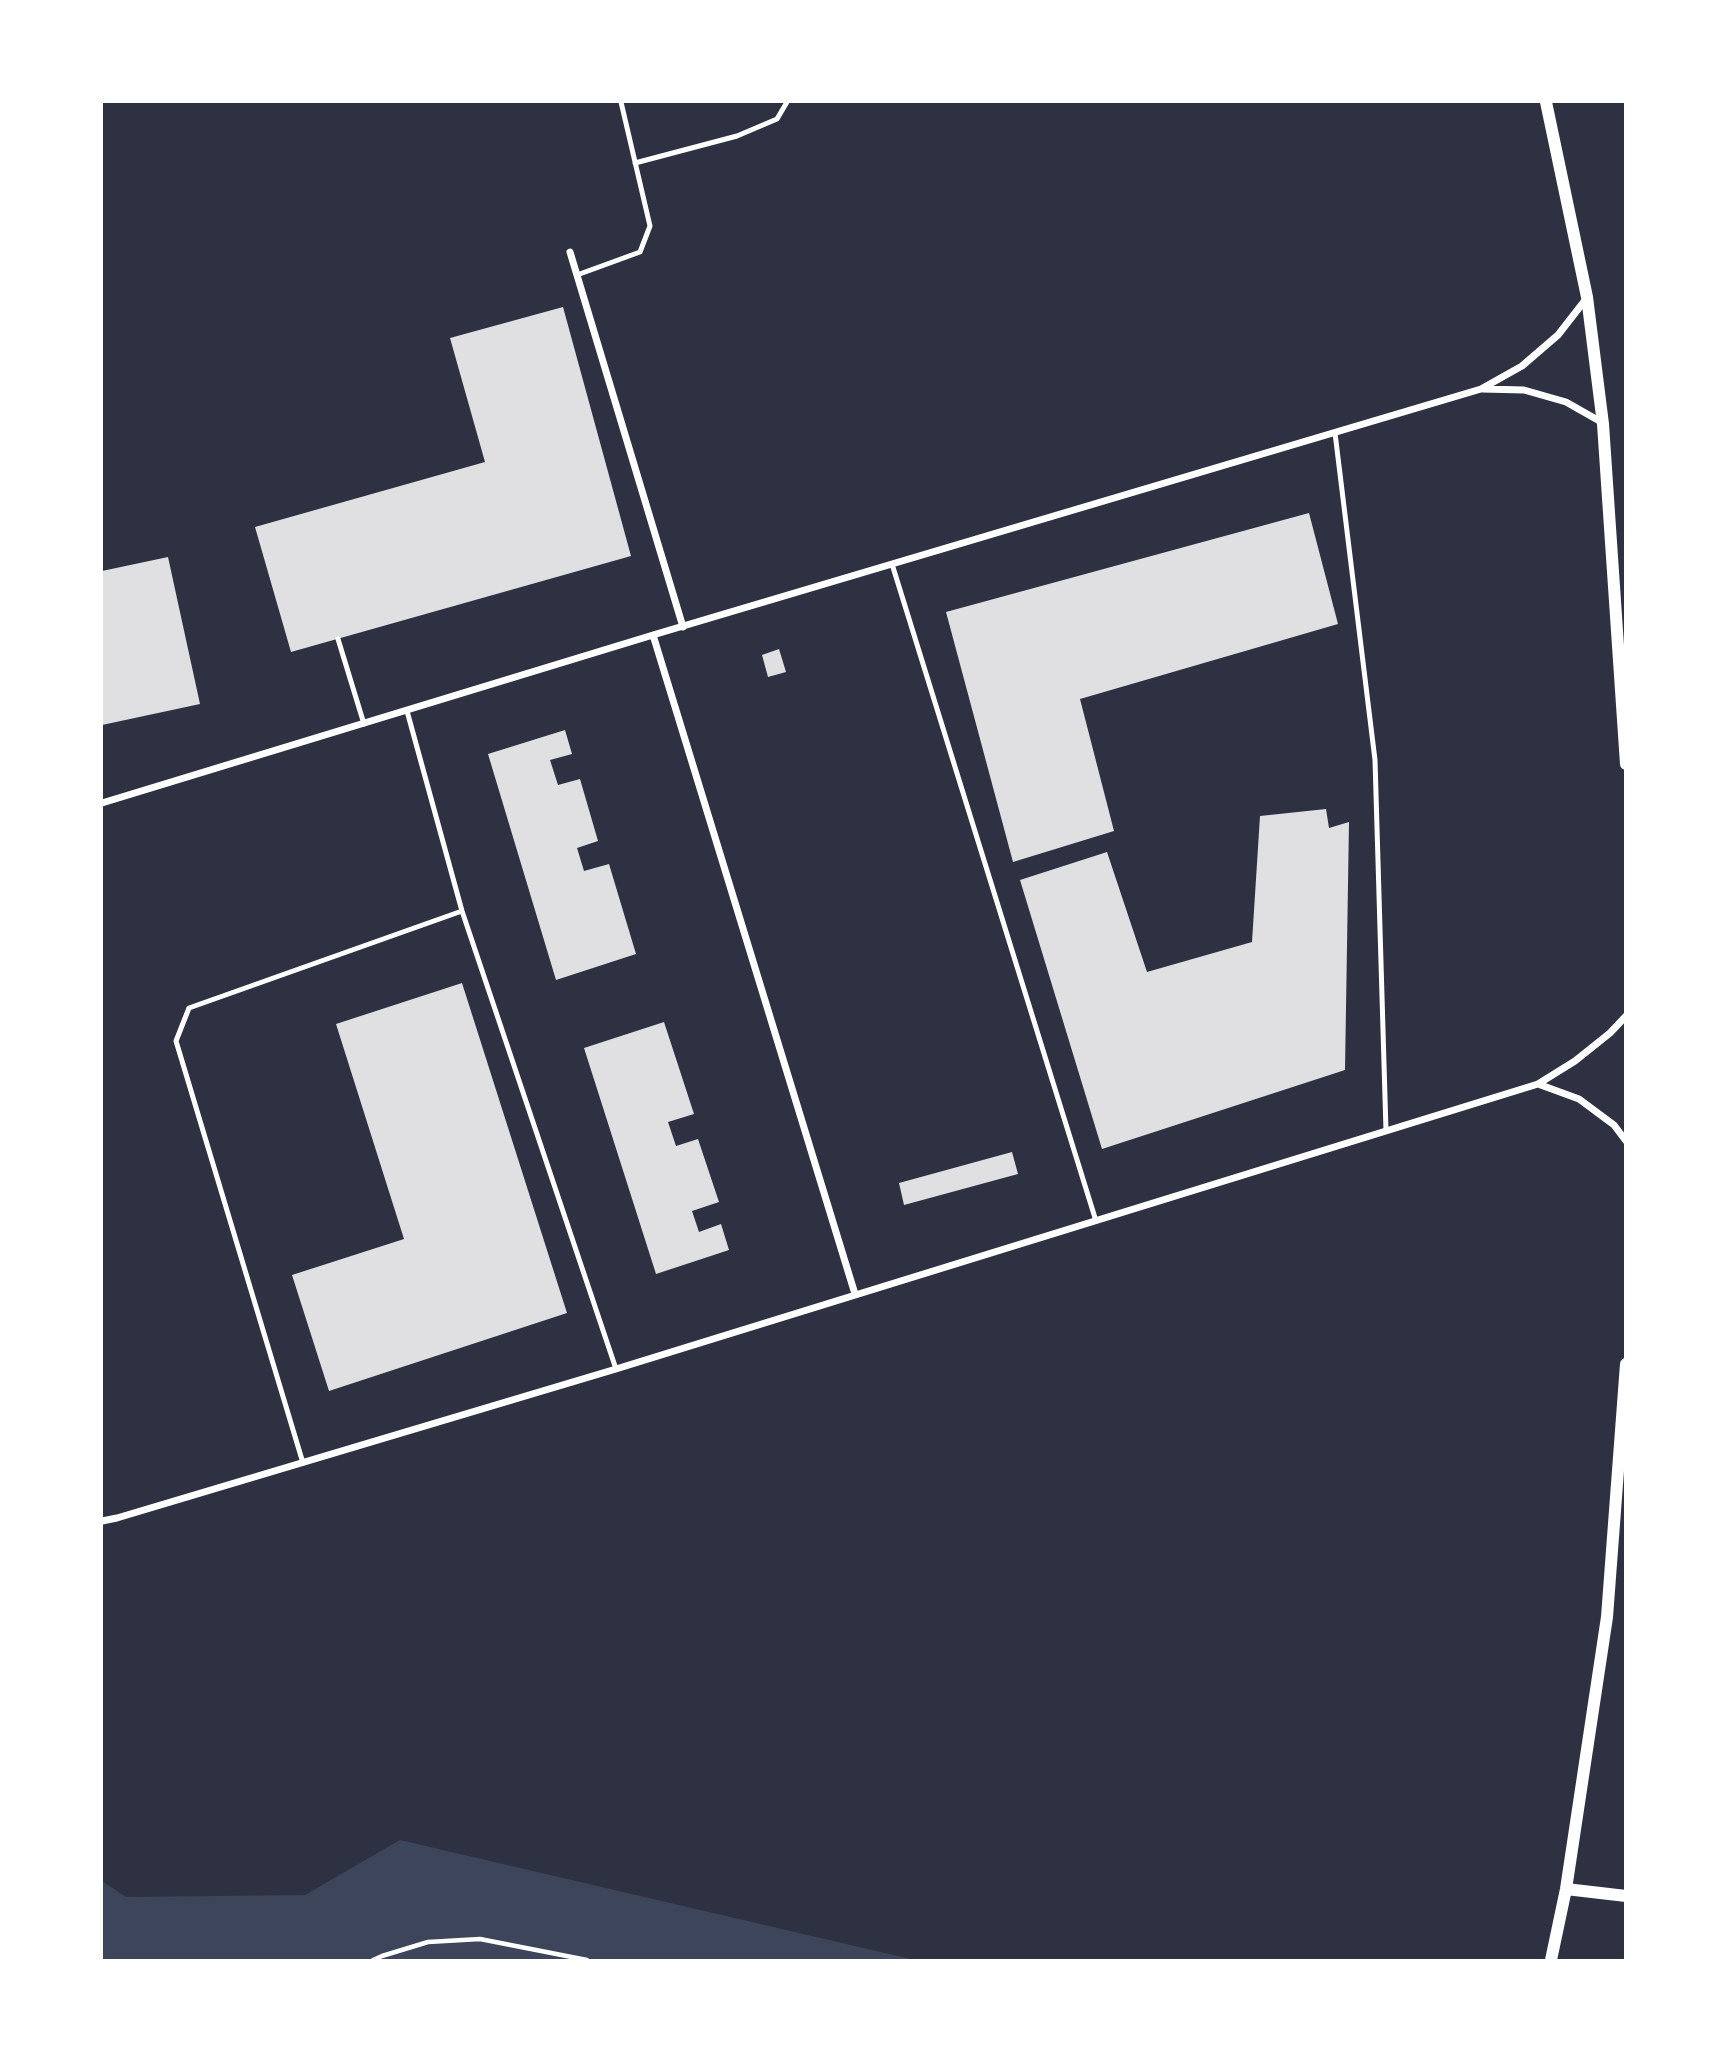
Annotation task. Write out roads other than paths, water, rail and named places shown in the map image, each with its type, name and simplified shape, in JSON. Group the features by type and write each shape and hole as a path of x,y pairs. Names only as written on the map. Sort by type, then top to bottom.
{"street":[{"path":"1546,102 1587,297 1603,424 1626,764"},
{"path":"570,252 683,627"},
{"path":"102,803 653,635 1481,389 1522,366 1559,335 1587,297"},
{"path":"1481,389 1524,390 1566,402 1603,424"},
{"path":"653,635 855,1294"},
{"path":"102,1521 616,1369 1538,1084 1575,1061 1610,1033 1626,1016"},
{"path":"1538,1084 1579,1099 1614,1125 1626,1141"},
{"path":"1552,1961 1566,1889 1607,1617 1626,1364"},
{"path":"1566,1889 1626,1896"}],"lane":[{"path":"577,275 640,252 650,226 621,102"},
{"path":"635,163 737,136 777,119 787,102"},
{"path":"1335,433 1375,760 1386,1131"},
{"path":"892,565 1096,1221"},
{"path":"338,639 364,724"},
{"path":"407,711 462,911 616,1369"},
{"path":"303,1463 176,1041 189,1008 462,911"}]}
